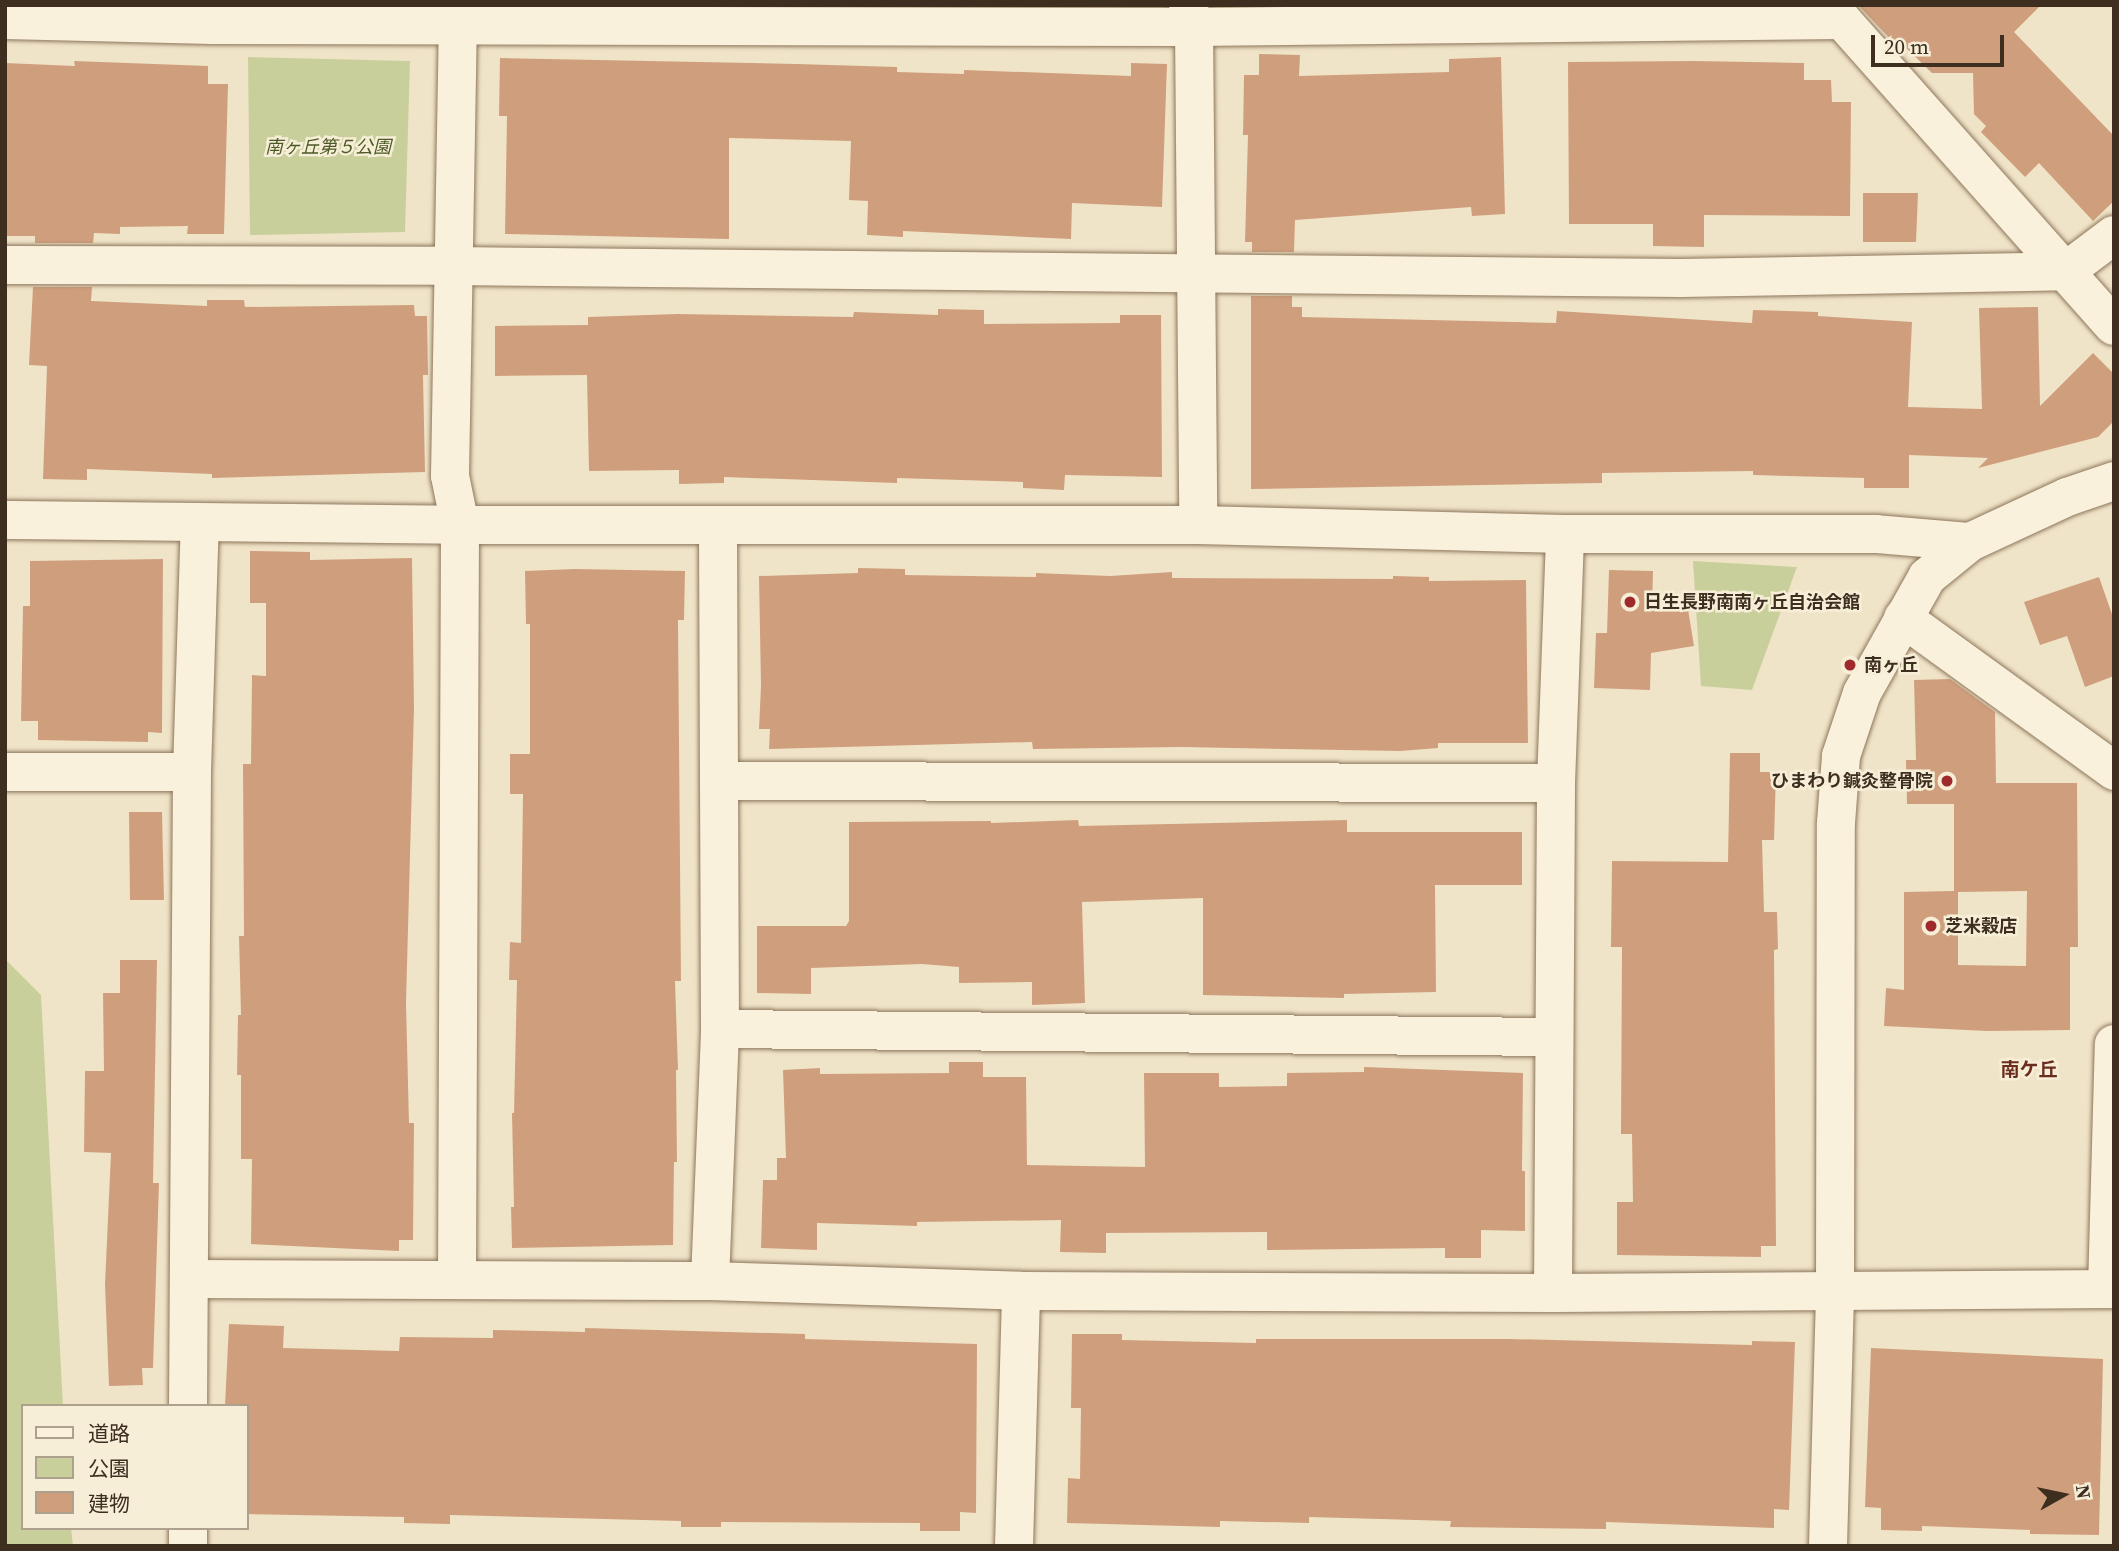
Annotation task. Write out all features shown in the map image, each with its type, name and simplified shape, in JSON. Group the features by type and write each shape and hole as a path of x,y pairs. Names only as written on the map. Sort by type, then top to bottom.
{"street":[{"path":"457,15 450,476 460,526 457,1278"},
{"path":"5,20 212,25 457,15 1842,20 2114,326"},
{"path":"1191,16 1198,525"},
{"path":"5,265 452,266 1681,278 2066,271 2114,235"},
{"path":"1828,1546 1835,1290 1836,823 1842,756 1862,693 1927,577 1970,542 2067,497 2114,481"},
{"path":"5,520 460,526 1198,525 1565,534 1876,534 1970,542"},
{"path":"188,1404 191,772 200,524"},
{"path":"710,1281 720,1029 718,525"},
{"path":"1553,1293 1556,783 1565,534"},
{"path":"1903,618 2114,771"},
{"path":"5,772 191,772"},
{"path":"719,781 1556,783"},
{"path":"720,1029 1553,1037"},
{"path":"189,1279 710,1281 1021,1291 1553,1293 2110,1289 2114,1044"},
{"path":"1014,1546 1021,1291"}],"green space":[{"name":"南ヶ丘第５公園","path":"248,57 410,61 405,232 250,235"},
{"path":"1693,561 1797,567 1752,690 1701,686"},
{"path":"5,959 41,995 63,1404 21,1404 21,1530 71,1530 73,1546 5,1546"}],"building":[{"path":"1858,5 2041,5 2014,32 2114,136 2114,201 2093,221 2039,163 2025,177 1981,132 1986,126 1974,114 1973,73 1932,73 1901,43 1897,46"},
{"path":"1259,54 1300,55 1299,76 1449,72 1449,59 1501,57 1505,214 1472,216 1471,207 1295,220 1294,252 1252,252 1252,242 1245,242 1248,135 1243,135 1244,75 1259,75"},
{"path":"500,58 897,67 897,72 964,74 964,70 1131,76 1131,63 1167,64 1162,207 1072,203 1071,239 903,231 903,237 867,235 868,201 849,200 851,141 729,138 729,239 505,234 507,116 499,116"},
{"path":"74,61 208,66 208,84 228,84 224,234 187,234 188,226 120,227 120,234 94,233 93,243 35,243 35,236 5,236 5,63 75,66"},
{"path":"1568,62 1804,63 1804,80 1831,80 1832,102 1851,102 1850,216 1704,215 1704,247 1653,246 1653,224 1569,224"},
{"path":"1863,193 1918,193 1916,242 1863,242"},
{"path":"33,287 92,287 91,301 207,306 207,300 244,300 245,307 414,305 415,316 427,316 428,375 423,375 425,472 212,478 212,474 87,469 87,480 43,479 47,366 29,365"},
{"path":"1251,296 1292,296 1292,307 1302,307 1302,317 1556,323 1557,311 1752,323 1753,310 1818,312 1818,316 1912,322 1908,407 1982,409 1979,308 2038,307 2040,406 2093,353 2114,374 2114,421 2098,437 1978,468 1988,458 1909,455 1909,488 1864,488 1864,478 1753,475 1753,471 1602,473 1602,483 1251,489"},
{"path":"938,309 984,310 984,324 1120,323 1120,315 1161,315 1162,477 1065,475 1064,490 1023,488 1023,482 897,478 897,483 724,477 724,483 679,484 679,470 589,471 587,375 495,376 495,326 588,325 588,317 678,314 853,317 854,312 938,315"},
{"path":"250,551 310,552 310,560 412,558 414,708 406,1003 409,1123 414,1123 413,1240 399,1240 399,1251 251,1244 252,1159 241,1159 241,1075 237,1075 238,1015 241,1015 239,936 244,936 243,764 251,764 252,675 266,676 266,603 250,603"},
{"path":"163,559 162,733 148,732 148,742 38,740 38,721 21,721 23,606 30,606 30,561"},
{"path":"858,568 905,569 905,575 1036,577 1036,573 1110,576 1172,572 1172,578 1393,579 1393,576 1429,577 1429,581 1526,580 1528,743 1438,743 1438,748 1400,751 1181,747 1033,749 1032,742 769,749 770,729 759,729 759,576 858,573"},
{"name":"日生長野南南ヶ丘自治会館","path":"1609,570 1653,571 1652,608 1687,603 1694,646 1651,653 1650,690 1594,688 1596,633 1607,633"},
{"path":"525,571 685,571 684,620 678,620 681,981 675,981 678,1070 673,1245 512,1248 512,1113 517,980 509,980 510,942 521,943 523,794 510,794 510,754 530,754 530,624 526,624"},
{"path":"2099,577 2114,620 2114,676 2085,687 2067,636 2040,645 2024,602"},
{"path":"1950,679 1995,712 1996,783 2077,783 2078,947 2070,947 2070,1030 1987,1031 1884,1026 1886,988 1904,990 1904,892 1954,891 1954,804 1907,804 1906,760 1916,760 1914,680","holes":["2027,891 2026,966 1958,965 1958,892"]},
{"path":"1730,753 1760,753 1760,772 1776,772 1774,840 1762,840 1764,912 1777,912 1778,949 1774,950 1776,1246 1761,1246 1761,1257 1617,1255 1617,1202 1633,1202 1632,1134 1621,1134 1622,947 1611,947 1612,861 1728,862"},
{"path":"129,812 162,812 164,900 130,900"},
{"path":"1078,820 1079,826 1347,820 1347,832 1522,832 1522,885 1435,885 1436,992 1344,994 1344,998 1203,995 1203,898 1082,902 1085,1003 1032,1005 1032,982 959,983 959,967 922,964 811,968 811,994 757,993 757,926 846,926 849,921 849,822 991,823"},
{"path":"120,960 157,960 153,1183 159,1183 153,1368 142,1368 143,1385 109,1386 105,1284 111,1153 84,1152 85,1071 104,1071 103,993 120,993"},
{"path":"949,1062 983,1062 983,1077 1026,1077 1027,1165 1145,1167 1144,1073 1219,1073 1219,1087 1287,1086 1287,1073 1364,1072 1364,1067 1523,1073 1522,1171 1525,1171 1525,1231 1481,1230 1481,1258 1445,1258 1445,1248 1267,1250 1267,1232 1106,1233 1106,1253 1060,1252 1061,1220 917,1222 917,1226 817,1223 817,1250 761,1248 763,1180 777,1180 777,1158 786,1158 783,1070 820,1068 820,1074 949,1073"},
{"path":"229,1324 284,1326 283,1348 399,1351 400,1337 493,1338 493,1330 585,1332 585,1328 805,1334 805,1339 977,1344 976,1513 960,1512 960,1531 920,1531 920,1523 721,1522 721,1527 681,1527 681,1521 450,1515 450,1524 404,1523 404,1517 248,1514 248,1404 225,1404"},
{"path":"1072,1334 1122,1334 1122,1340 1256,1343 1256,1339 1510,1339 1752,1345 1752,1341 1795,1342 1789,1510 1774,1509 1774,1528 1606,1522 1606,1529 1450,1527 1451,1521 1309,1517 1309,1523 1220,1521 1220,1527 1067,1523 1068,1478 1080,1479 1081,1408 1071,1408"},
{"path":"1871,1348 2103,1359 2099,1535 2030,1534 2030,1530 1922,1526 1922,1531 1881,1530 1881,1508 1865,1507"}],"place":[{"name":"日生長野南南ヶ丘自治会館","path":"1630,602"},
{"name":"南ヶ丘","path":"1850,665"},
{"name":"ひまわり鍼灸整骨院","path":"1947,781"},
{"name":"芝米穀店","path":"1931,926"}],"district":[{"name":"南ケ丘","path":"2029,1070"}]}
